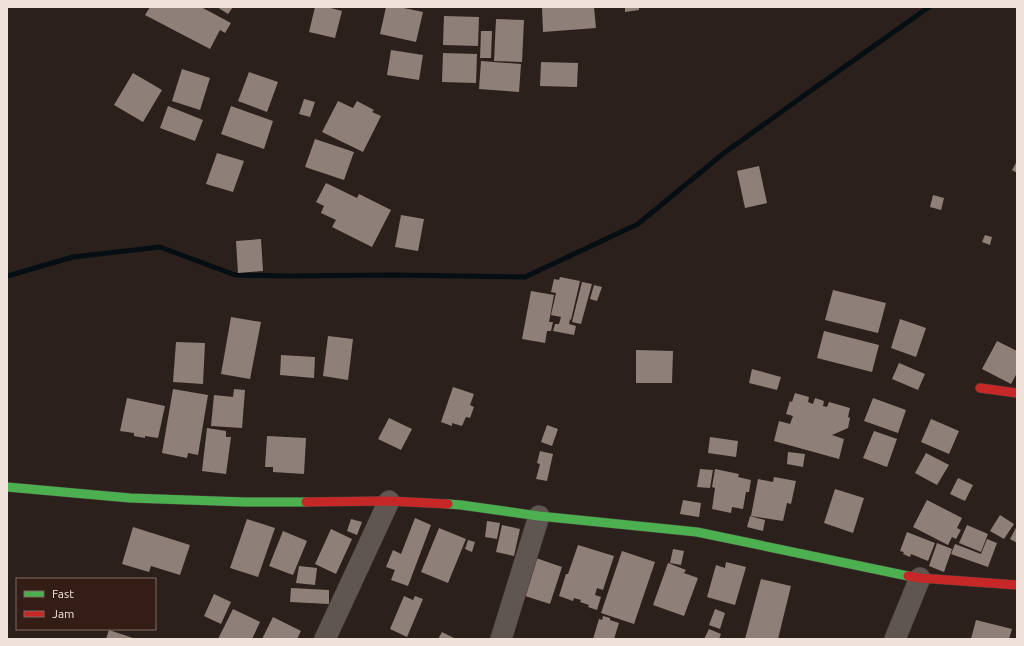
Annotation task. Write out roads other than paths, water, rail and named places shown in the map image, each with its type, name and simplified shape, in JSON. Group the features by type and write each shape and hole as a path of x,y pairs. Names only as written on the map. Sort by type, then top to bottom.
{"street":[{"path":"980,388 1017,393"},
{"path":"7,487 130,498 245,502 390,501 461,505 539,516 697,532 920,578 1017,585"},
{"path":"325,639 390,501"},
{"path":"501,639 539,516"},
{"path":"895,639 920,578"}],"waterway":[{"path":"7,276 73,257 160,247 235,275 525,277 638,224 724,153 929,7"}]}
